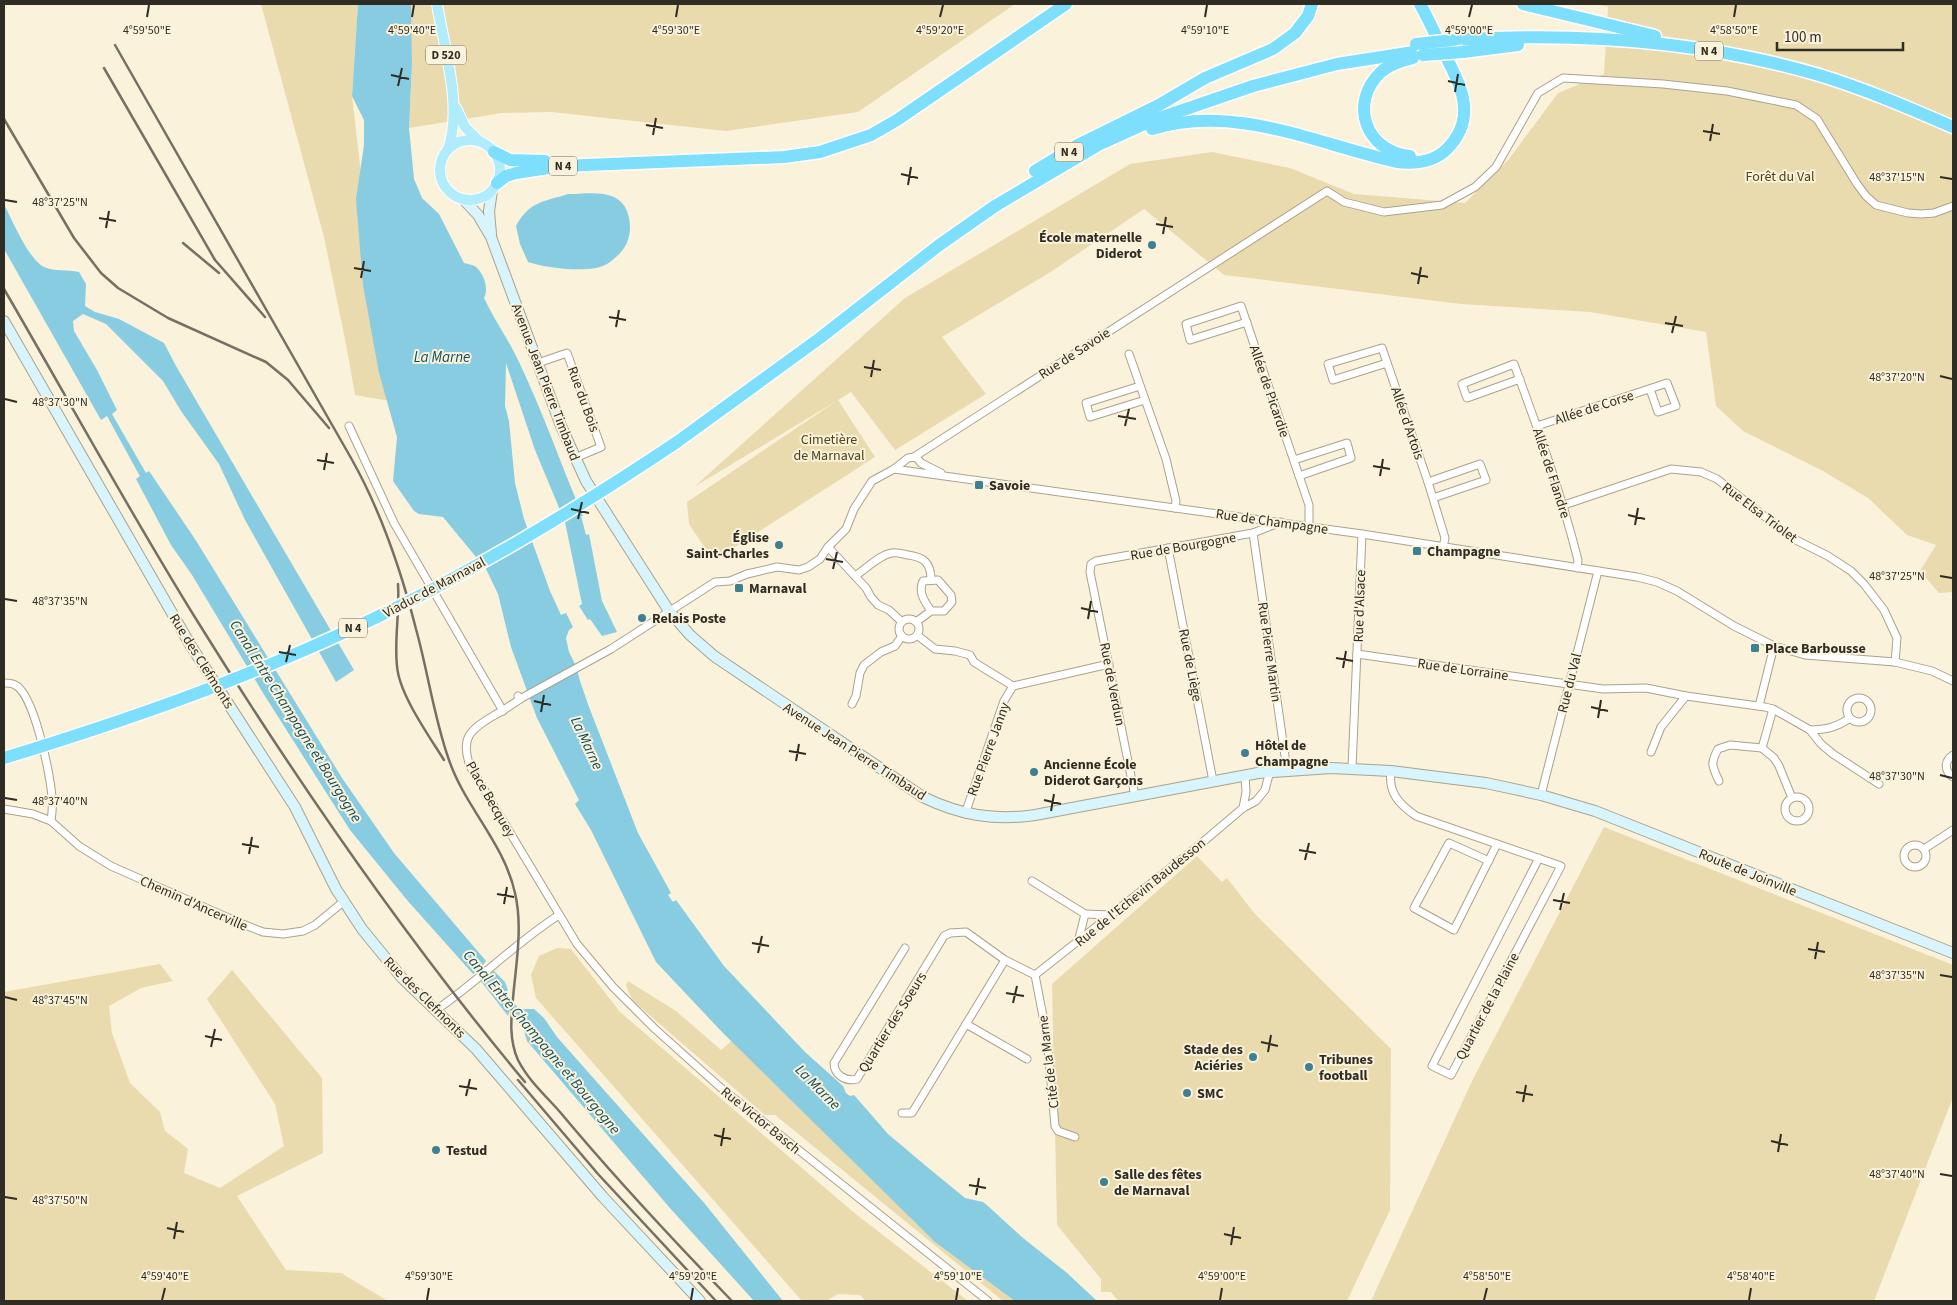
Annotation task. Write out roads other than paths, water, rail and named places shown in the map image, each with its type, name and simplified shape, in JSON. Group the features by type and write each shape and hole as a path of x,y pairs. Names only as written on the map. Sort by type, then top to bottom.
{"highway":[{"name":"N 4","path":"494,152 510,160 533,161 783,150 831,142 866,130 907,108 1062,4"},
{"name":"N 4","path":"494,187 506,176 561,166 784,157 833,149 871,135 897,120 1062,4"},
{"name":"N 4","path":"1039,174 1121,122 1159,105 1205,78 1257,56 1287,40 1302,25 1312,4"},
{"name":"N 4","path":"1414,4 1450,77 1458,110 1450,136 1438,148 1423,154 1398,154 1381,146 1370,133 1364,115 1367,95 1372,82 1382,71 1420,50"},
{"name":"N 4","path":"1039,174 1134,134 1165,125 1194,120 1240,122 1271,128 1397,162 1415,163 1434,158 1443,153 1458,134 1462,124 1464,107 1457,78 1420,4"},
{"name":"N 4","path":"1523,4 1829,78 1900,104 1953,127"},
{"name":"N 4","path":"1459,46 1496,37 1567,37 1638,41 1726,53"},
{"name":"N 4","path":"1039,174 1068,153 1140,120 1209,92 1276,72 1333,58 1459,46 1605,46 1721,60 1764,69 1852,94 1898,110 1953,134"},
{"name":"Viaduc de Marnaval","path":"4,758 72,737 180,699 311,647 435,588 533,534 677,442 776,369 815,333 933,241 1039,174"}],"main road":[{"name":"D 520","path":"438,4 455,107 454,130 448,149"},
{"name":"D 520","path":"455,107 466,127 479,142"},
{"path":"466,140 487,145 494,152 500,164 489,211 491,237 478,215 464,200 451,194 442,183 440,168 444,155 448,149 466,140"},
{"path":"464,200 479,199 494,187"},
{"name":"Avenue Jean Pierre Timbaud","path":"491,237 575,458 598,500 669,611 701,645 728,666 908,788 937,804 965,814 992,818 1017,818 1245,775 1287,770 1352,768 1391,771 1486,784 1541,795"},
{"name":"Rue des Clefmonts","path":"4,321 191,646 295,806 344,902 362,929 392,968 476,1049 603,1198 700,1301"},
{"name":"Route de Joinville","path":"1541,795 1595,811 1953,953"}],"street":[{"name":"Rue de Savoie","path":"913,472 920,468 918,460 927,447 1326,191 1344,202 1384,212 1442,206 1475,187 1496,167 1538,94 1563,78 1672,85 1727,91 1796,105 1817,118 1857,184 1876,205 1922,214 1934,213 1953,206"},
{"name":"Allée de Picardie","path":"1247,322 1190,340 1186,324 1241,306 1247,322 1299,476 1308,506 1309,527"},
{"name":"Allée d'Artois","path":"1387,363 1333,380 1328,364 1382,348 1433,498 1445,538 1443,547"},
{"name":"Rue du Bois","path":"538,363 567,353 601,447 575,458"},
{"path":"1129,354 1166,459 1176,501 1175,508"},
{"path":"1514,364 1520,379 1467,398 1462,384 1514,364"},
{"name":"Allée de Flandre","path":"1520,379 1564,505 1578,560 1577,568"},
{"path":"1140,386 1086,403 1090,417 1145,400"},
{"name":"Allée de Corse","path":"1537,426 1650,389"},
{"path":"349,426 394,523 503,711"},
{"path":"1294,460 1347,443 1351,458 1299,476"},
{"path":"669,611 715,582 730,581 747,574 777,567 799,570 808,567 820,558 846,529 854,509 872,481 906,460 918,460"},
{"path":"906,460 905,467 913,472"},
{"name":"Rue de Champagne","path":"918,460 945,475"},
{"path":"1428,482 1480,464 1486,480 1433,498"},
{"path":"894,469 913,472"},
{"name":"Rue Elsa Triolet","path":"1564,505 1671,469 1687,469 1701,472 1717,480 1792,538 1828,556 1851,571 1864,584 1884,610 1896,638 1895,662"},
{"name":"Rue de Champagne","path":"913,472 1281,522 1637,577 1657,582 1677,591 1739,628 1774,646 1804,655 1895,662 1932,671 1953,681"},
{"name":"Rue de Bourgogne","path":"1090,572 1092,564 1096,561 1253,533 1281,522"},
{"name":"Rue Pierre Martin","path":"1253,533 1287,770"},
{"name":"Rue d'Alsace","path":"1352,768 1362,534"},
{"path":"828,547 866,588 878,605 889,610 902,622"},
{"name":"Rue de Liège","path":"1168,548 1213,781"},
{"path":"855,576 892,553 919,556 927,561 931,569 931,580"},
{"name":"Rue du Val","path":"1541,795 1598,571"},
{"name":"Rue de Verdun","path":"1090,572 1135,796"},
{"path":"916,622 931,610 944,611 952,602 951,595 938,580 923,581 920,587 921,594 931,610"},
{"name":"Place Becquey","path":"559,915 470,766 467,758 466,744 469,734 503,711 519,697 611,649 669,611"},
{"path":"910,619 916,622 919,627 917,635 908,639 902,636 899,631 902,622 910,619"},
{"name":"Rue Pierre Janny","path":"917,635 935,649 970,655 974,662 1013,686 1109,664"},
{"path":"852,704 864,665 881,652 895,646 902,636"},
{"path":"1759,706 1774,646"},
{"name":"Rue de Lorraine","path":"1357,654 1603,689 1646,688 1773,709 1810,730 1820,744 1879,784"},
{"path":"4,683 16,685 31,705 46,762 52,798 51,821 33,814 4,809"},
{"name":"Rue Pierre Janny","path":"965,814 1004,701 1013,686"},
{"path":"1651,752 1661,727 1686,696"},
{"path":"1762,748 1773,709"},
{"path":"1810,730 1834,727 1850,718"},
{"path":"1719,781 1712,767 1712,760 1718,749 1730,745 1762,748 1774,758 1779,766 1792,798"},
{"path":"1953,755 1946,764 1948,773 1953,777"},
{"path":"1391,771 1390,781 1393,794 1400,804 1416,816 1539,858"},
{"name":"Rue de l'Echevin Baudesson","path":"1035,975 1197,847 1243,808 1261,796 1268,785 1270,772"},
{"path":"1243,808 1246,792 1245,775"},
{"name":"Chemin d'Ancerville","path":"51,821 79,846 111,866 240,924 263,932 283,934 303,931 344,902"},
{"path":"1924,849 1953,830"},
{"path":"1489,861 1449,843 1414,908 1454,930 1489,861 1497,844"},
{"name":"Quartier de la Plaine","path":"1539,858 1561,866 1451,1075 1432,1066 1539,858"},
{"path":"1032,881 1085,914 1111,916"},
{"path":"1078,942 1085,914"},
{"path":"436,1010 481,976 517,945 559,915"},
{"name":"Rue Victor Basch","path":"559,915 577,944 600,973 684,1056 721,1088 988,1301"},
{"name":"Quartier des Soeurs","path":"905,948 834,1063 834,1069 837,1074 844,1078 851,1080 857,1078 944,936 950,933 966,932 1006,960 1035,975"},
{"path":"902,1113 912,1113 1006,960"},
{"name":"Cité de la Marne","path":"1035,975 1047,1037 1055,1126 1058,1131 1075,1137"},
{"path":"966,1024 1027,1059"}],"water":[{"name":"La Marne","path":"358,4 411,4 412,65 409,128 414,179 422,198 439,214 464,263 475,266 479,270 486,286 484,298 528,381 583,516 581,516 586,535 589,534 602,601 617,632 602,636 579,606 582,604 565,522 535,450 506,363 505,406 509,421 515,483 524,519 550,591 561,615 566,613 573,627 569,630 566,638 569,652 576,666 589,707 638,833 671,893 668,895 673,902 676,900 724,966 805,1052 843,1086 846,1093 850,1096 854,1095 888,1134 965,1198 983,1202 1097,1301 1015,1301 935,1242 723,1033 656,962 591,830 575,804 579,800 537,718 511,647 498,594 486,569 443,517 419,514 414,511 393,481 397,437 379,373 363,285 356,199 364,145 364,120 352,96"},
{"path":"598,193 609,195 625,206 630,220 627,242 621,252 607,264 590,269 579,269 556,268 528,262 520,244 516,226 532,207 544,201 568,194"},
{"name":"Canal Entre Champagne et Bourgogne","path":"4,204 21,239 38,263 48,269 79,272 86,284 85,306 95,312 119,319 164,343 354,670 336,682 245,520 219,464 181,411 163,381 106,324 83,314 73,321 74,331 97,370 117,410 112,414 146,473 149,471 195,539 342,778 394,853 486,961 483,965 488,973 493,970 505,982 508,990 506,993 519,1009 534,1009 544,1018 557,1037 705,1204 783,1301 754,1301 669,1207 527,1041 521,1021 510,1009 508,1016 480,980 483,977 478,971 473,974 407,900 350,830 263,693 192,575 171,545 136,479 140,476 107,416 101,420 4,249"}],"railway":[{"path":"115,45 351,458 381,520 397,563 410,607 439,728 449,760 465,794 494,841 510,875 515,893 519,932 511,1029 513,1045 518,1060 532,1081 602,1161 732,1301"},
{"path":"104,68 215,260 265,317"},
{"path":"4,119 74,238 101,273 118,288 168,318 266,362 288,380 329,428"},
{"path":"183,243 219,273"},
{"path":"4,289 171,578 273,739 394,914 480,1027 525,1082"},
{"path":"398,584 396,656 399,677 409,702 444,760"},
{"path":"518,1080 598,1174 716,1301"}],"place":[{"name":"École maternelle Diderot","path":"1152,245"},
{"name":"Savoie","path":"979,485"},
{"name":"Église Saint-Charles","path":"779,545"},
{"name":"Champagne","path":"1417,551"},
{"name":"Marnaval","path":"739,588"},
{"name":"Relais Poste","path":"642,618"},
{"name":"Place Barbousse","path":"1755,648"},
{"name":"Hôtel de Champagne","path":"1245,753"},
{"name":"Ancienne École Diderot Garçons","path":"1034,772"},
{"name":"Stade des Aciéries","path":"1253,1057"},
{"name":"Tribunes football","path":"1309,1067"},
{"name":"SMC","path":"1187,1093"},
{"name":"Testud","path":"436,1150"},
{"name":"Salle des fêtes de Marnaval","path":"1104,1182"}],"park label":[{"name":"Forêt du Val","path":"1780,176"},
{"name":"Cimetière de Marnaval","path":"829,448"}]}
